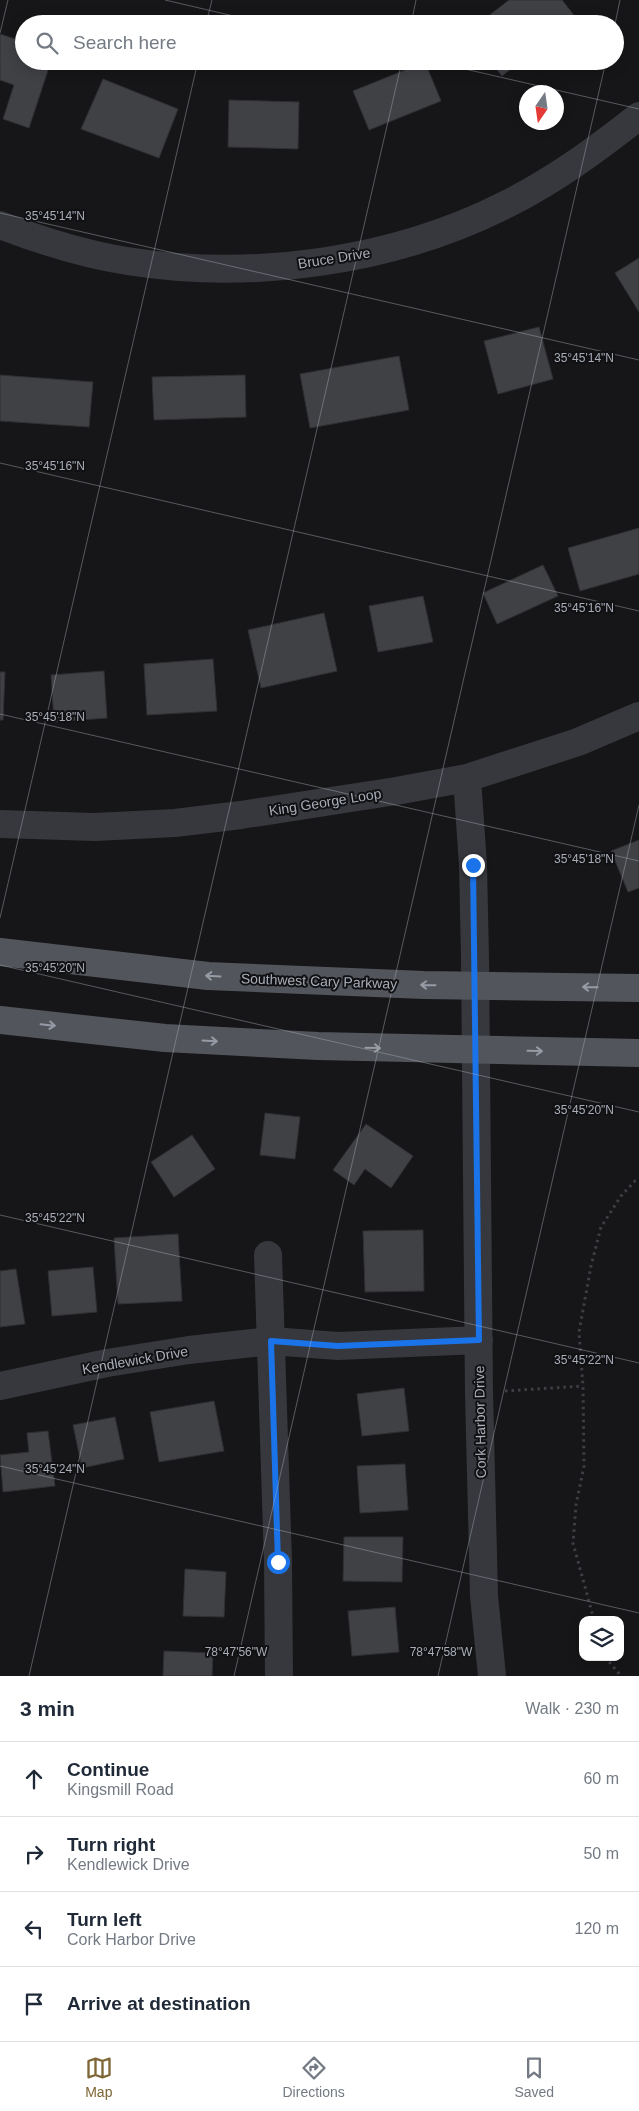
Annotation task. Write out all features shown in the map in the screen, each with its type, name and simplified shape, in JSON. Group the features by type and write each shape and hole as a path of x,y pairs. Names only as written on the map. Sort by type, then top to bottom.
{"main road":[{"name":"Southwest Cary Parkway","path":"0,952 208,976 475,986 639,988"},
{"path":"0,1020 165,1038 318,1046 639,1053"}],"street":[{"name":"Bruce Drive","path":"0,225 54,245 82,252 170,267 247,268 333,260 423,239 506,205 549,181 587,156 639,116"},
{"name":"King George Loop","path":"0,824 95,827 175,823 358,797 467,778 578,742 639,716"},
{"name":"Cork Harbor Drive","path":"467,778 473,865 479,1393 484,1596 492,1676"},
{"path":"268,1255 279,1676"},
{"name":"Kendlewick Drive","path":"0,1386 107,1364 180,1352 271,1341 338,1346 479,1340"}],"path":[{"path":"593,1616 573,1543 576,1505 584,1466 584,1386 578,1332 601,1227 621,1196 635,1181 639,1180"},
{"path":"479,1393 584,1386"},
{"path":"608,1661 621,1676"}],"building":[{"path":"509,0 562,0 574,15 490,15"},
{"path":"0,34 15,39 15,70 48,70 29,128 3,119 14,85 0,80"},
{"path":"405,70 428,70 441,101 369,130 353,91"},
{"path":"497,70 510,70 502,76"},
{"path":"103,79 178,109 159,158 81,129"},
{"path":"229,100 299,102 298,149 228,147"},
{"path":"639,258 639,312 615,273"},
{"path":"539,327 553,379 498,394 484,341"},
{"path":"399,356 409,410 310,428 300,374"},
{"path":"0,375 93,382 89,427 0,421"},
{"path":"245,375 246,417 154,420 152,377"},
{"path":"639,528 639,574 580,591 568,548"},
{"path":"543,565 558,596 497,624 483,593"},
{"path":"423,596 433,642 378,652 369,606"},
{"path":"324,613 337,671 261,688 248,630"},
{"path":"213,659 217,711 147,715 144,664"},
{"path":"104,671 107,718 54,722 51,675"},
{"path":"0,672 5,672 3,720 0,720"},
{"path":"639,840 639,888 628,892 611,851"},
{"path":"265,1113 300,1117 295,1159 260,1155"},
{"path":"366,1124 413,1156 391,1188 365,1169 354,1185 333,1170"},
{"path":"192,1135 215,1169 174,1197 151,1162"},
{"path":"423,1230 424,1291 365,1292 363,1231"},
{"path":"178,1234 182,1301 118,1304 114,1238"},
{"path":"93,1267 97,1312 52,1316 48,1271"},
{"path":"16,1269 25,1324 0,1327 0,1271"},
{"path":"404,1388 409,1431 362,1436 357,1394"},
{"path":"214,1401 224,1451 159,1462 150,1412"},
{"path":"115,1417 124,1459 82,1468 73,1425"},
{"path":"48,1431 55,1486 3,1492 0,1455 29,1452 27,1433"},
{"path":"405,1464 408,1510 360,1513 357,1466"},
{"path":"344,1537 403,1537 402,1582 343,1581"},
{"path":"185,1569 226,1572 224,1617 183,1616"},
{"path":"395,1607 399,1652 352,1656 348,1611"},
{"path":"164,1651 213,1653 212,1676 163,1676"}],"route":[{"path":"278,1562 271,1341 338,1346 479,1340 473,865"}]}
